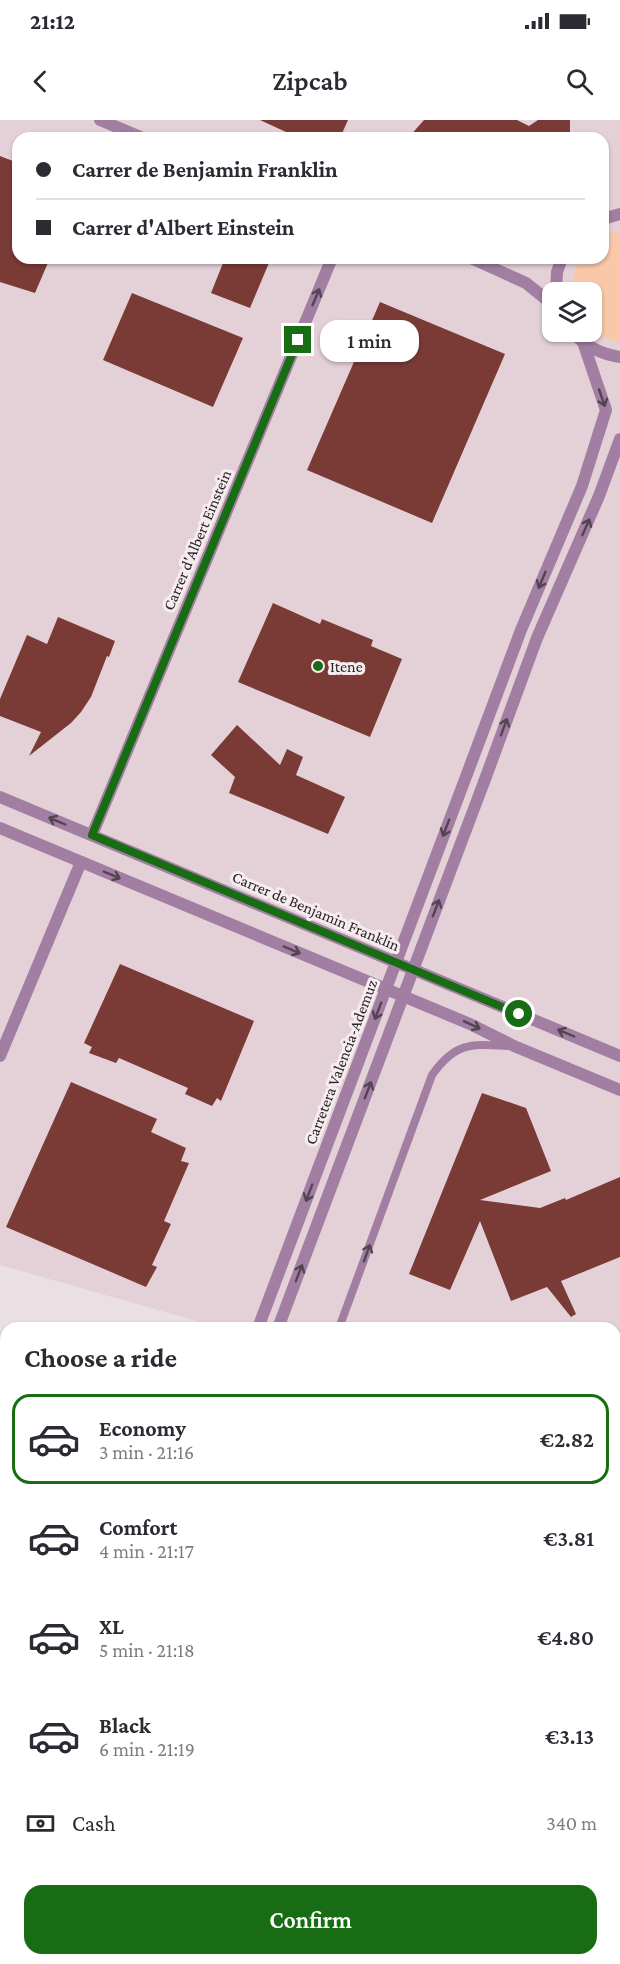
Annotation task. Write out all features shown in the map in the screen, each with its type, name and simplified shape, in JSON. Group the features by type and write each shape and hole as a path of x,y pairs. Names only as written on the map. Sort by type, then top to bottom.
{"street":[{"path":"100,120 129,132"},
{"name":"Carrer d'Albert Einstein","path":"92,835 330,264"},
{"path":"489,264 526,283 542,296"},
{"path":"556,282 560,264"},
{"path":"583,342 603,354 620,357"},
{"name":"Carretera Valencia-Ademuz","path":"260,1322 521,630 582,486 606,410 583,342"},
{"path":"280,1322 537,638 599,496 620,439"},
{"path":"599,496 620,467"},
{"name":"Carrer de Benjamin Franklin","path":"0,797 620,1056"},
{"path":"0,828 470,1024 514,1046 620,1090"},
{"path":"0,1056 81,862"}],"lane":[{"path":"341,1322 432,1075 444,1057 470,1044 514,1046"}],"shaded area":[{"path":"0,120 620,120 620,1322 200,1322 0,1265"},
{"path":"620,231 620,343 602,337 602,282 572,282 578,264 609,264 609,234"}],"building":[{"path":"260,120 348,120 343,132 286,132"},
{"path":"424,120 517,120 529,126 538,120 570,120 570,132 413,132"},
{"path":"0,156 12,161 12,264 47,264 35,293 0,282"},
{"path":"223,264 268,264 250,308 211,293"},
{"path":"132,293 243,338 213,407 103,360"},
{"path":"380,302 505,354 432,523 307,470"},
{"path":"273,603 320,624 322,619 373,640 371,646 402,659 370,737 238,682"},
{"path":"58,617 115,641 91,697 81,712 71,723 29,756 41,732 0,716 0,699 27,635 47,644"},
{"path":"237,725 280,765 287,749 303,757 296,775 345,797 328,834 229,793 235,777 211,755"},
{"path":"120,964 254,1021 221,1101 217,1098 212,1106 185,1094 188,1088 119,1058 116,1063 89,1053 92,1047 84,1043"},
{"path":"71,1082 157,1119 151,1132 186,1148 181,1161 189,1163 164,1221 171,1224 152,1265 157,1267 146,1287 6,1227"},
{"path":"482,1093 526,1108 551,1171 480,1200 540,1208 565,1198 566,1200 620,1177 620,1257 561,1281 576,1314 571,1317 547,1287 511,1301 480,1221 450,1290 409,1274"}],"place":[{"name":"Itene","path":"318,666"}],"route":[{"path":"298,340 92,835 519,1014"}]}
